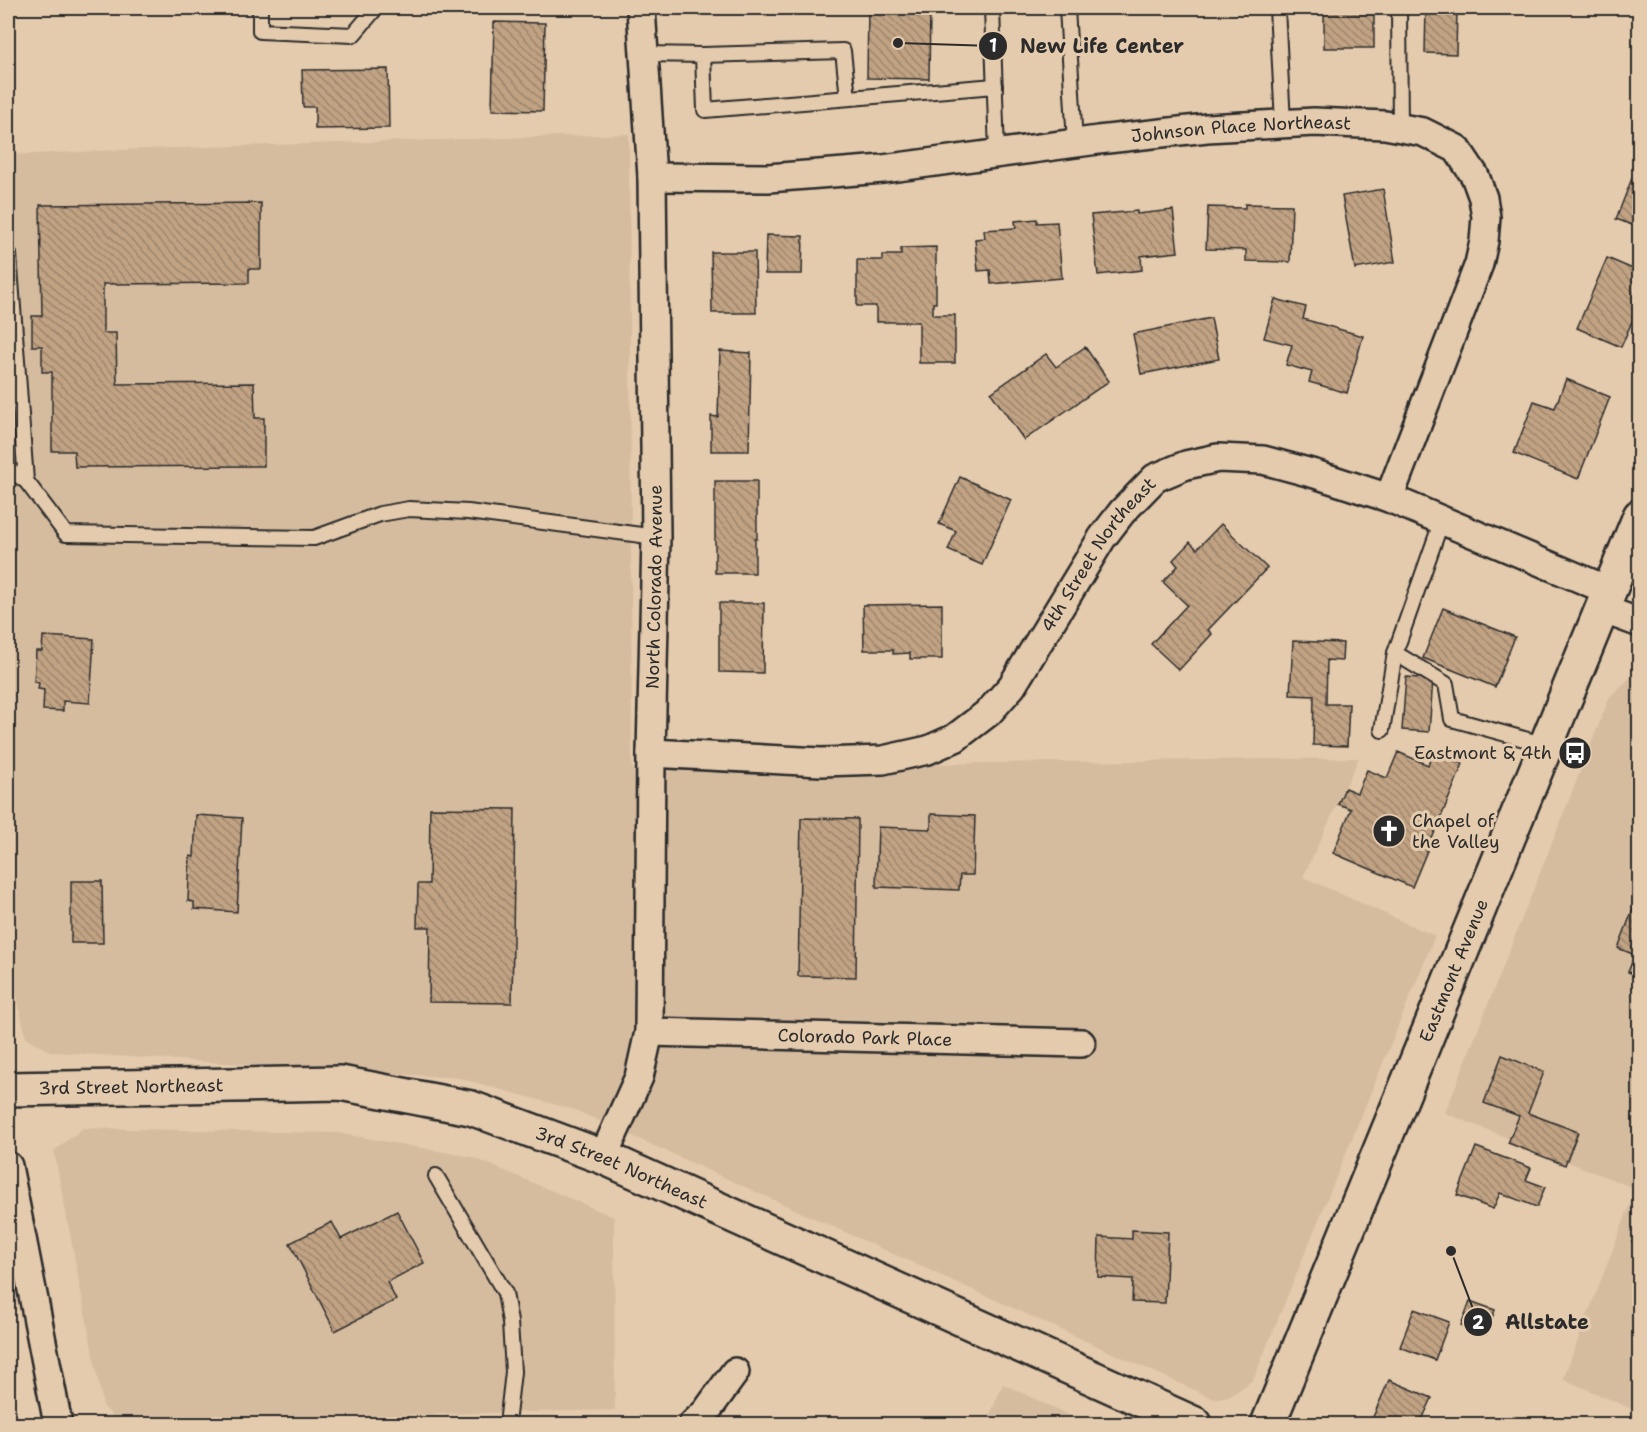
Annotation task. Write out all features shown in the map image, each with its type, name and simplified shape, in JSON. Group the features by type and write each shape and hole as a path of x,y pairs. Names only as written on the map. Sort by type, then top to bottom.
{"main road":[{"name":"Eastmont Avenue","path":"1268,1425 1640,516"},
{"name":"3rd Street Northeast","path":"8,1089 340,1083 471,1107 603,1157 1195,1425"}],"street":[{"name":"North Colorado Avenue","path":"603,1157 639,1077 649,1032 651,753 656,537 652,177 641,8"},
{"name":"Johnson Place Northeast","path":"652,177 768,178 883,169 1075,143 1207,128 1283,123 1385,125 1423,132 1457,149 1475,176 1483,198 1486,217 1484,241 1479,264 1389,498"},
{"name":"4th Street Northeast","path":"651,753 820,762 883,760 928,750 955,738 989,712 1012,686 1102,538 1122,512 1155,478 1186,465 1218,458 1263,460 1389,498 1442,520 1606,600 1640,623"},
{"name":"Colorado Park Place","path":"649,1032 1081,1043"},
{"path":"8,1166 58,1425"},
{"path":"693,1425 706,1412 735,1372"}],"lane":[{"path":"260,8 260,31 353,35 376,8"},
{"path":"992,8 997,154"},
{"path":"1067,8 1075,143"},
{"path":"1277,8 1283,123"},
{"path":"1399,8 1400,128"},
{"path":"644,54 703,55 843,51 848,98"},
{"path":"703,55 705,110 995,86"},
{"path":"8,256 9,254 26,481"},
{"path":"8,469 26,481 66,534 314,538 380,514 409,509 468,512 656,537"},
{"path":"1382,730 1395,652 1442,520"},
{"path":"1395,652 1446,684 1452,719 1546,745"},
{"path":"436,1176 505,1293 510,1322 513,1372 507,1425"}],"shaded area":[{"path":"629,134 632,768 1359,758 1303,877 1435,936 1253,1380 1232,1395 1214,1399 575,1110 459,1078 52,1052 26,1038 8,958 8,155"},
{"path":"1639,674 1639,1412 1563,1379 1636,1189 1445,1113 1610,696 1631,677"},
{"path":"83,1128 338,1133 472,1157 614,1217 615,1410 118,1422 103,1406 54,1151"},
{"path":"8,1344 14,1374 8,1401"},
{"path":"1003,1384 1088,1424 986,1424"}],"building":[{"path":"868,8 930,8 929,79 867,78"},
{"path":"1324,8 1374,8 1374,48 1324,48"},
{"path":"1426,8 1457,8 1456,54 1425,53"},
{"path":"494,22 545,23 543,111 492,110"},
{"path":"388,69 389,128 315,129 315,107 303,107 302,70"},
{"path":"1640,158 1640,228 1616,219"},
{"path":"1383,189 1395,262 1355,269 1342,196"},
{"path":"261,203 261,269 249,269 249,283 103,284 103,333 116,333 117,384 254,383 255,418 264,418 264,466 75,467 74,451 52,451 52,372 42,372 42,346 32,346 32,316 42,316 40,205"},
{"path":"1245,204 1292,205 1290,262 1246,261 1246,250 1206,249 1208,207 1245,208"},
{"path":"1173,210 1178,252 1141,256 1142,270 1098,275 1091,215 1137,211 1137,214"},
{"path":"1037,219 1037,223 1057,222 1062,278 991,284 990,270 978,271 975,239 985,238 984,230 1016,228 1015,221"},
{"path":"766,235 803,236 802,274 765,274"},
{"path":"936,247 936,303 933,303 933,315 955,315 955,363 919,363 919,322 876,322 876,306 857,306 857,260 883,260 883,255 901,255 901,248"},
{"path":"711,252 755,252 756,313 712,313"},
{"path":"1607,258 1640,272 1640,303 1621,347 1577,328"},
{"path":"1275,299 1306,307 1303,319 1363,336 1347,393 1309,382 1312,372 1286,365 1292,345 1264,338"},
{"path":"1211,318 1219,359 1141,374 1133,334"},
{"path":"1085,347 1109,381 1024,440 991,393 1046,354 1056,367"},
{"path":"720,351 751,353 749,451 711,451 711,416 718,417"},
{"path":"1566,379 1610,397 1578,479 1514,453 1534,401 1555,408"},
{"path":"960,477 1011,500 982,565 948,550 956,531 939,524"},
{"path":"715,481 757,481 755,573 715,573"},
{"path":"1221,524 1267,568 1208,630 1212,634 1179,670 1151,644 1187,605 1163,582 1178,566 1173,560 1190,542 1197,549"},
{"path":"719,603 764,603 763,673 719,672"},
{"path":"942,604 942,659 910,659 910,653 893,654 893,650 864,650 863,605"},
{"path":"1443,608 1515,637 1495,687 1423,658"},
{"path":"43,636 94,639 90,703 63,701 63,711 43,710 44,690 38,689 39,683 34,682 36,651 42,651"},
{"path":"1293,641 1343,643 1342,661 1327,660 1326,704 1349,704 1347,746 1313,745 1314,696 1290,695"},
{"path":"1406,677 1433,679 1429,732 1402,730"},
{"name":"Chapel of the Valley","path":"1433,751 1463,764 1412,887 1333,853 1351,809 1338,804 1345,788 1357,793 1367,770 1387,778 1398,752 1428,765"},
{"path":"430,808 515,809 512,1003 429,1002 430,927 417,927 418,884 429,884"},
{"path":"931,814 975,816 973,875 960,875 959,890 876,887 878,827 931,829"},
{"path":"196,815 242,818 237,912 194,909 194,902 188,901 190,856 194,857"},
{"path":"801,818 858,819 856,977 798,976"},
{"path":"71,881 102,881 103,943 71,943"},
{"path":"1640,891 1640,976 1628,972 1635,955 1618,948"},
{"path":"1502,1055 1544,1072 1528,1113 1578,1132 1565,1165 1508,1143 1519,1116 1484,1103"},
{"path":"1476,1147 1531,1168 1526,1180 1545,1187 1537,1207 1500,1193 1493,1209 1457,1195"},
{"path":"397,1211 424,1263 387,1282 396,1300 335,1331 290,1243 332,1222 341,1239"},
{"path":"1640,1224 1640,1245 1632,1242"},
{"path":"1132,1230 1168,1232 1165,1303 1132,1302 1133,1279 1098,1277 1099,1237 1132,1239"},
{"path":"1470,1301 1495,1310 1486,1334 1461,1325"},
{"path":"1414,1309 1449,1322 1435,1360 1400,1347"},
{"path":"1389,1380 1432,1398 1420,1424 1370,1424"}],"place":[{"name":"New Life Center","path":"898,43"},
{"name":"Eastmont & 4th","path":"1575,753"},
{"name":"Chapel of the Valley","path":"1389,831"},
{"name":"Allstate","path":"1451,1251"}]}
